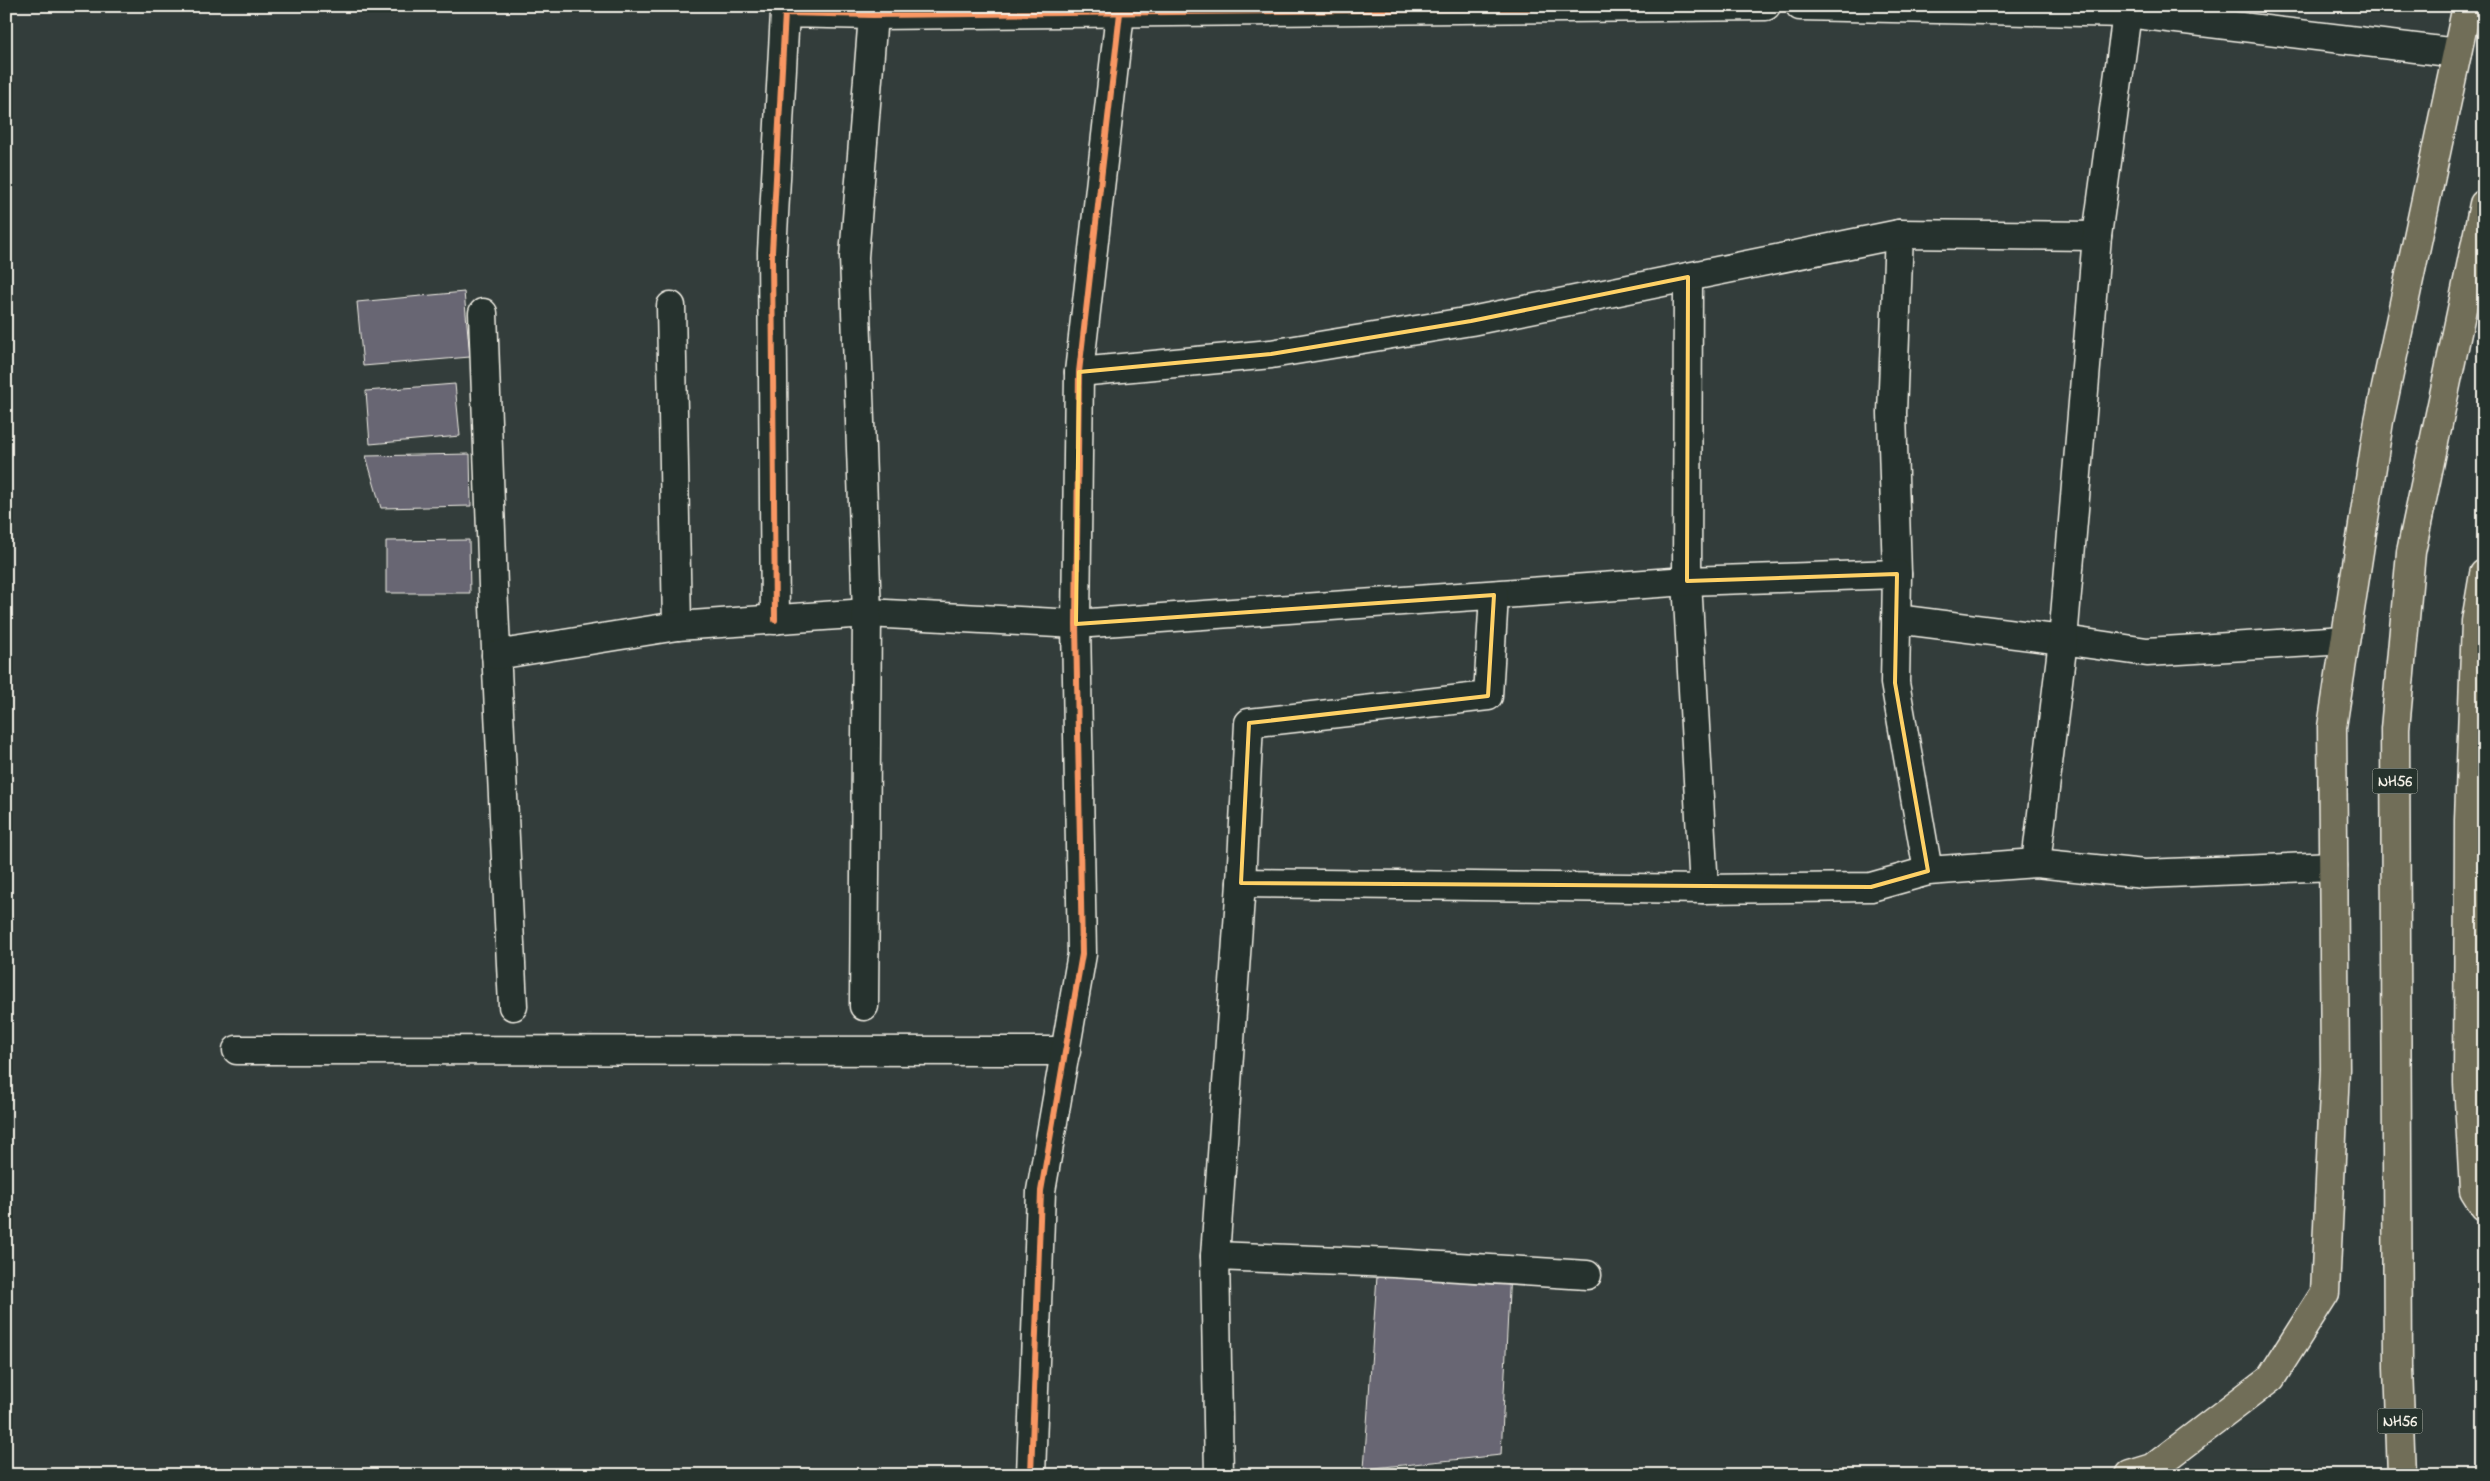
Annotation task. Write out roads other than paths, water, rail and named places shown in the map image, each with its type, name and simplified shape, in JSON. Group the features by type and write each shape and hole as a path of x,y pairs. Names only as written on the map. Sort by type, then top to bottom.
{"highway":[{"path":"2130,1475 2153,1468 2271,1378 2325,1293 2335,1069 2332,726 2379,422 2467,6"},
{"name":"NH56","path":"2402,1475 2398,1367 2394,728 2411,552 2484,204"},
{"path":"2484,574 2480,622 2476,825 2476,1049 2468,1083 2474,1190 2484,1206"}],"street":[{"path":"775,620 772,252 785,13 873,15 970,10 1120,13 1766,6"},
{"path":"1800,6 2127,13 2457,53"},
{"path":"1031,1475 1041,1191 1082,954 1076,624 1079,372 1120,13"},
{"path":"2036,862 2063,640 2097,236 2127,13"},
{"path":"864,1006 866,613 854,257 873,15"},
{"path":"1079,372 1271,354 1471,321 1899,234 2097,236"},
{"path":"1899,234 1892,413 1897,574 1895,683 1928,871"},
{"path":"1688,277 1687,581 1704,889"},
{"path":"671,306 677,626"},
{"path":"483,313 496,655 513,1006"},
{"path":"496,655 677,626 866,613 1076,624 1687,581 1897,574"},
{"path":"1219,1475 1216,1256 1241,883 1249,723 1488,696 1494,594"},
{"path":"1896,620 2147,652 2345,640"},
{"path":"1241,883 1704,889 1871,888 1928,871 2036,862 2144,874 2333,866"},
{"path":"237,1050 1066,1051"},
{"path":"1216,1256 1393,1262 1587,1275"}]}
